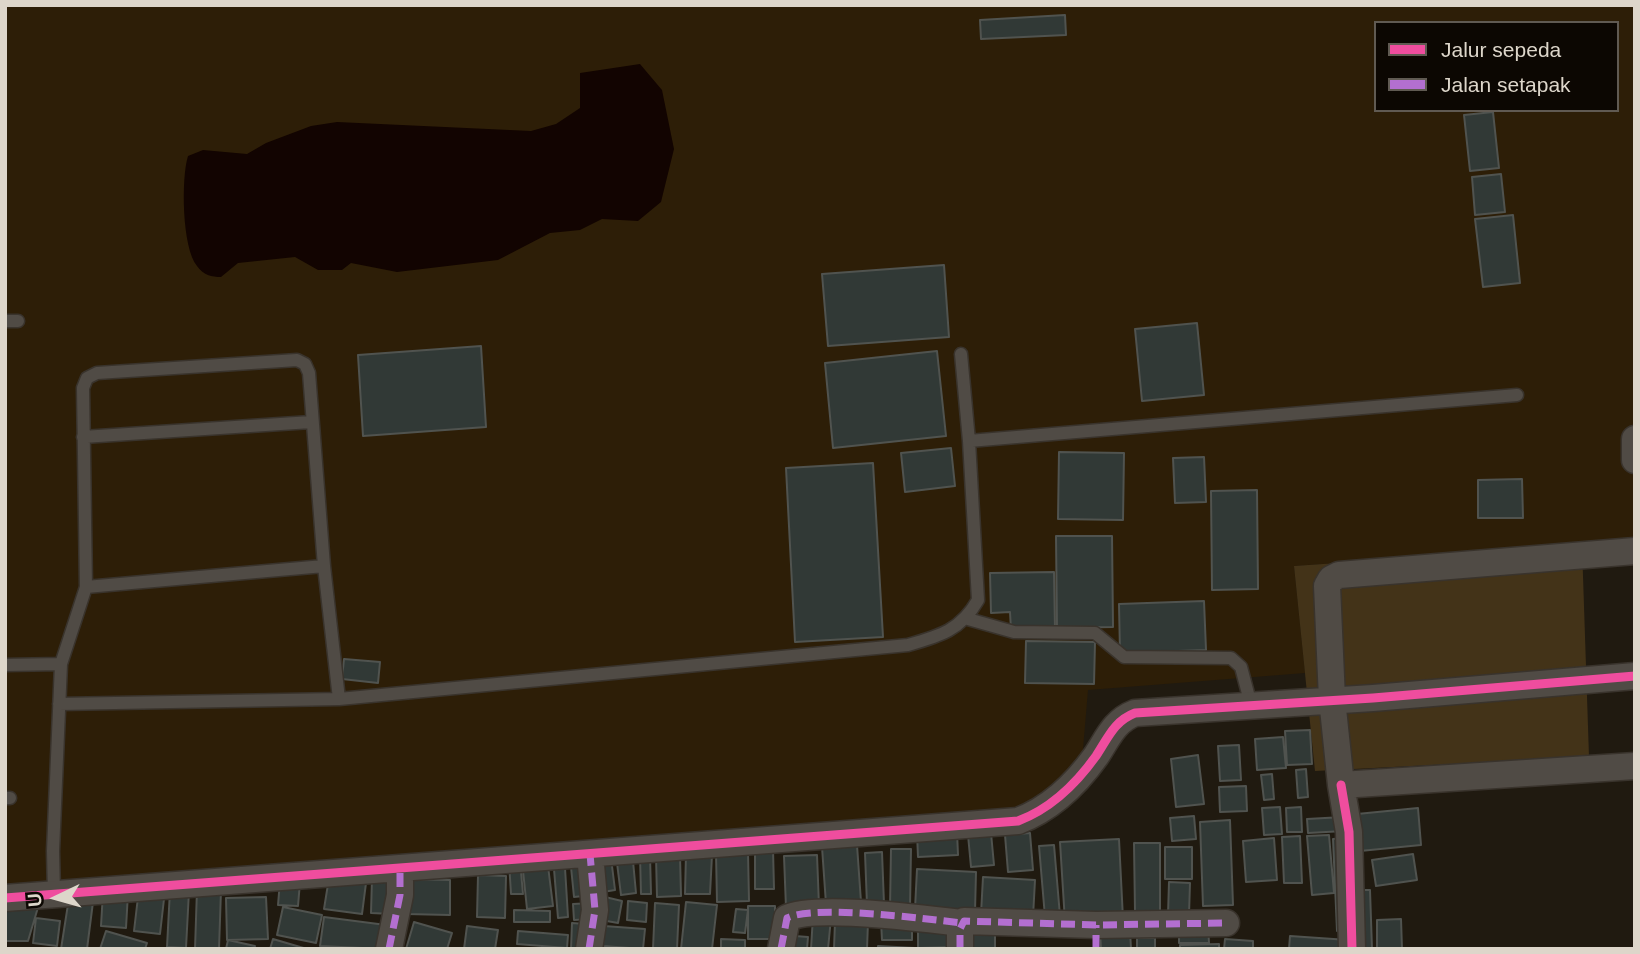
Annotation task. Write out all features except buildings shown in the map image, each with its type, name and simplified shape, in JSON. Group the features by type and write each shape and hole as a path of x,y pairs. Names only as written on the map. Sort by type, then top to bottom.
{"street":[{"path":"1635,439 1635,460"},
{"path":"1352,949 1349,832 1332,699 1327,586 1339,575 1635,551"},
{"path":"5,898 1018,821 1042,812 1062,794 1095,758 1123,718 1135,713 1635,676"},
{"path":"1341,785 1635,766"},
{"path":"589,949 595,910 590,854"},
{"path":"389,949 400,895 400,868"},
{"path":"781,949 787,918 802,912 896,916 961,936 979,920 1096,937 1226,923"}],"lane":[{"path":"59,704 339,699 908,645 949,631 968,619 978,600 961,354"},
{"path":"54,894 53,850 61,664 86,587 83,388 87,377 97,373 297,360 305,365 309,373 324,566 339,699"},
{"path":"969,441 1517,395"},
{"path":"83,437 312,422"},
{"path":"86,587 324,566"},
{"path":"968,619 1014,632 1096,633 1124,657 1231,658 1241,667 1251,705"},
{"path":"5,665 61,664"}],"shaded area":[{"path":"5,5 1635,5 1635,542 1294,566 1305,673 1088,690 1081,773 1015,815 5,887"},
{"path":"640,64 662,90 674,149 661,202 638,221 602,219 580,230 550,233 498,260 397,272 351,263 342,270 318,270 295,257 238,263 218,277 202,272 192,257 184,212 184,180 188,156 203,150 247,154 266,143 311,126 337,122 531,131 556,124 580,108 580,73"},
{"path":"1582,546 1589,757 1315,771 1294,566"}],"marked path":[{"path":"589,949 595,910 590,854"},
{"path":"389,949 400,895 400,868"},
{"path":"781,949 787,918 801,914 845,912 962,923"},
{"path":"960,949 960,929 964,921 1096,925 1226,923"},
{"path":"1096,925 1096,949"}],"cycle path":[{"path":"5,898 1018,821 1041,810 1071,786 1117,725 1135,713 1373,698 1635,676"},
{"path":"1341,785 1349,832 1352,949"}]}
